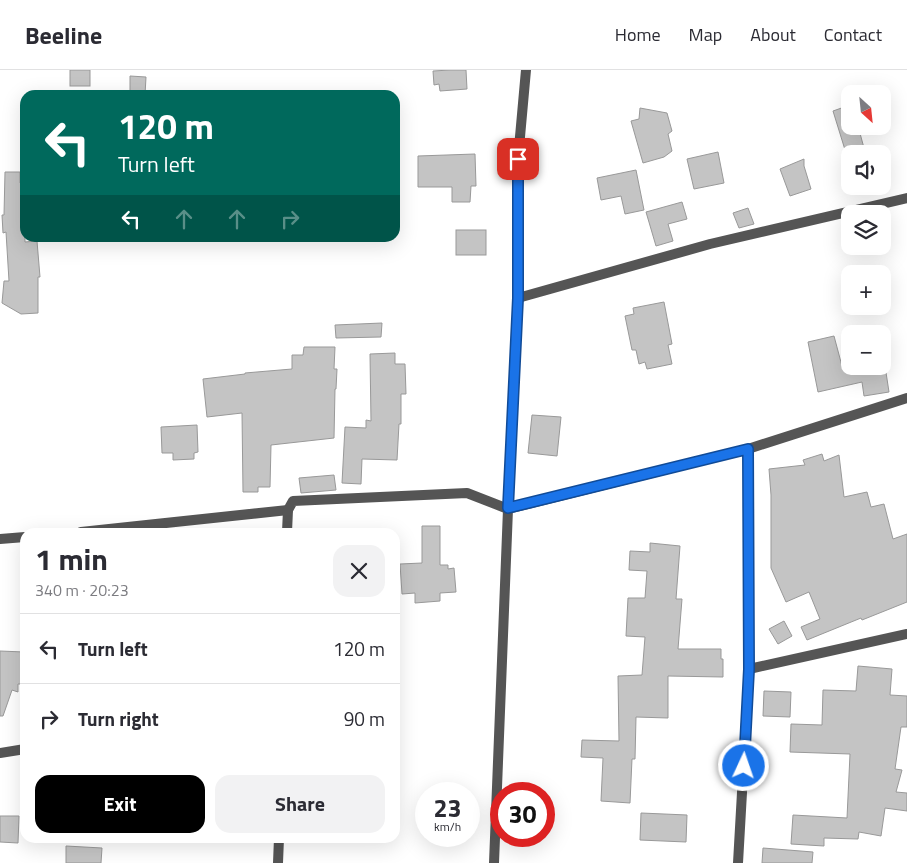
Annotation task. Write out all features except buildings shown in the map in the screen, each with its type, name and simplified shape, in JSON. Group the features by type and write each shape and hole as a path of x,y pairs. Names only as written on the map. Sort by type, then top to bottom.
{"street":[{"path":"494,863 518,298 518,159 526,70"},
{"path":"518,298 710,244 907,198"},
{"path":"287,528 288,510 294,501 467,493 508,508 748,449 907,398"},
{"path":"738,863 749,669 748,449"},
{"path":"118,528 288,510"},
{"path":"0,539 20,537"},
{"path":"749,669 907,634"},
{"path":"0,753 20,750"},
{"path":"278,863 279,843"}],"route":[{"path":"518,159 518,298 508,508 748,449 749,669 744,766"}]}
